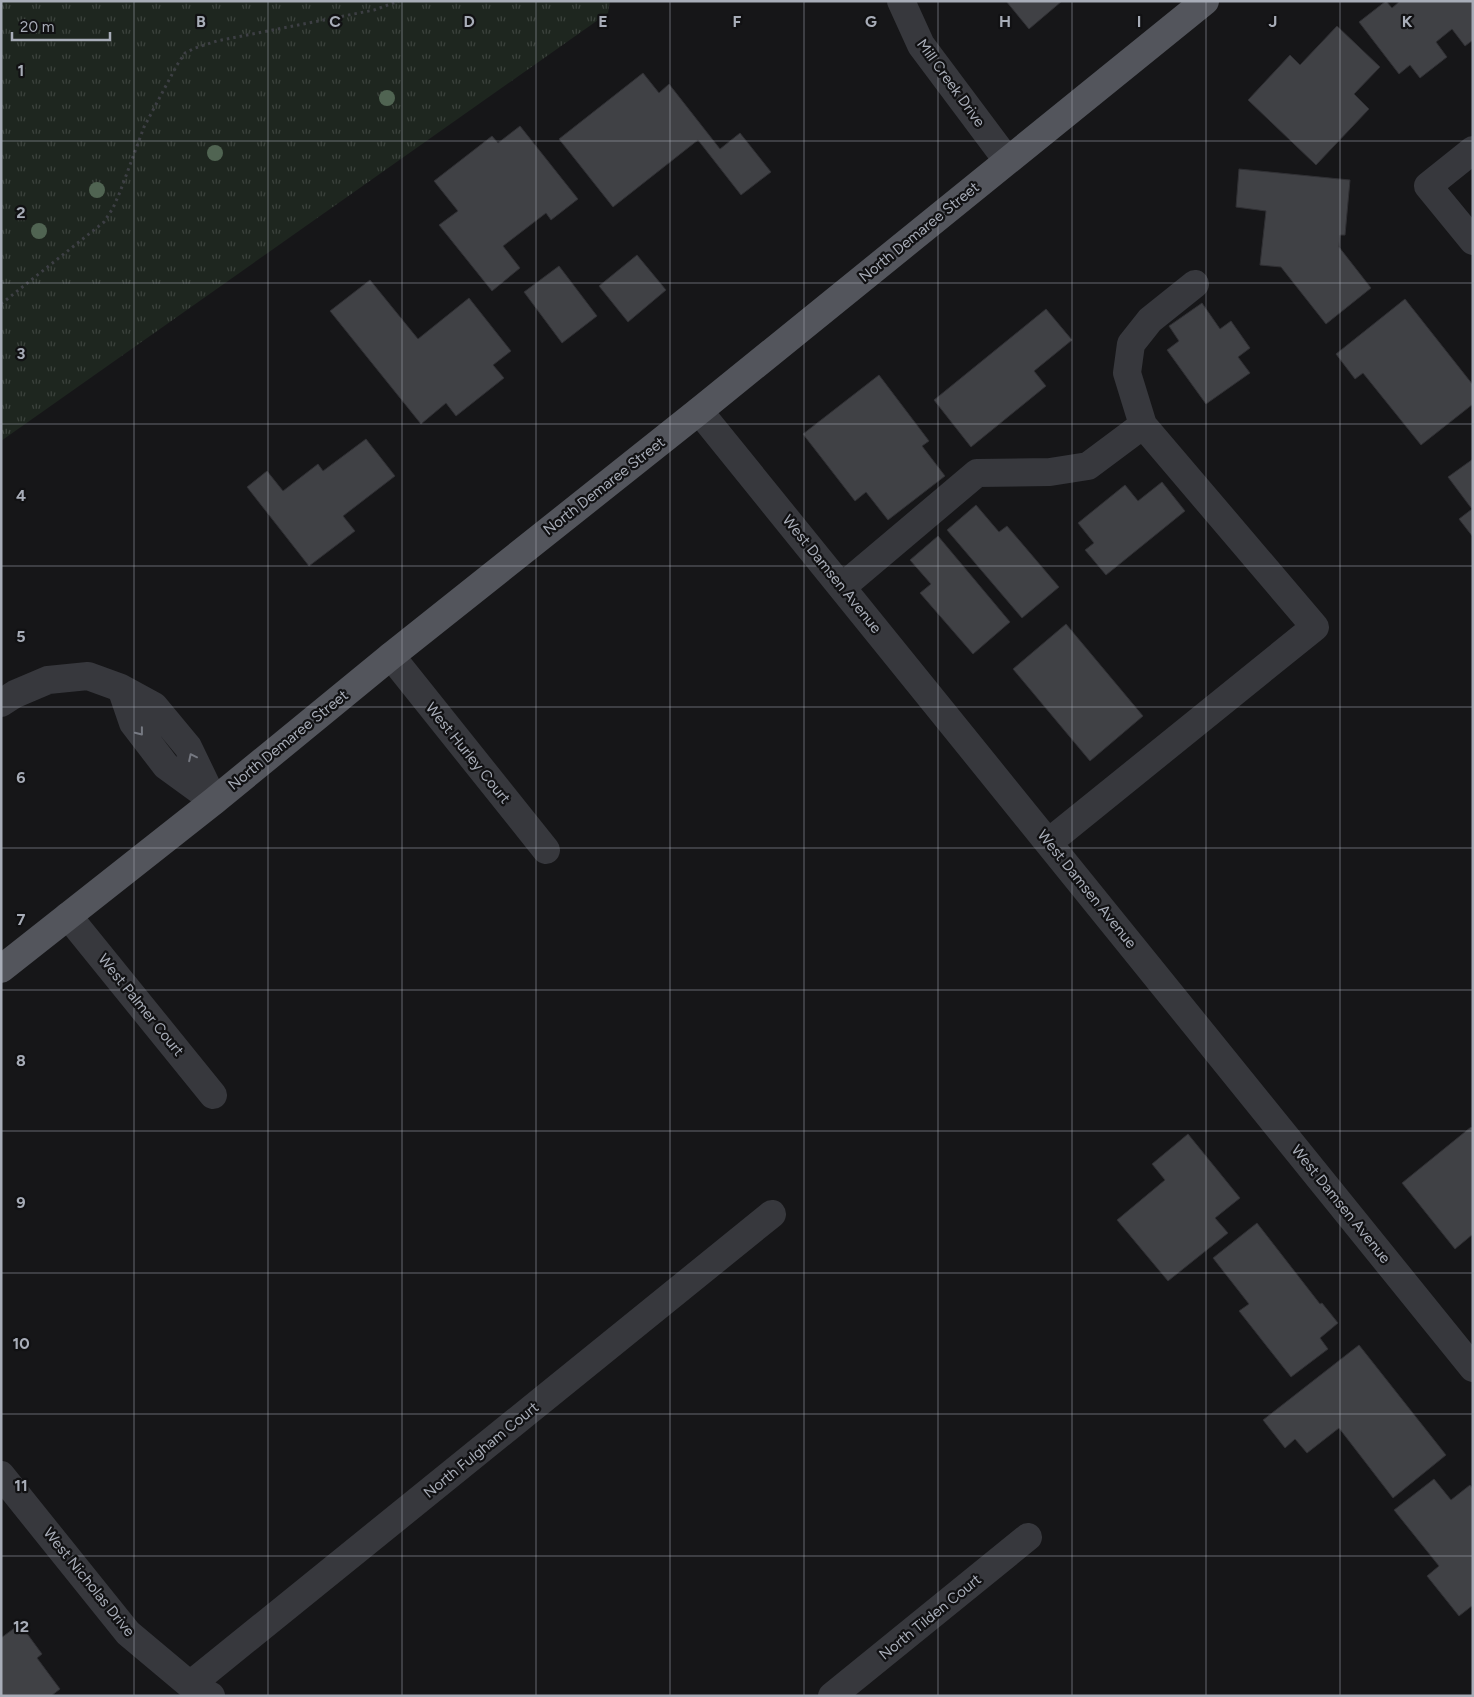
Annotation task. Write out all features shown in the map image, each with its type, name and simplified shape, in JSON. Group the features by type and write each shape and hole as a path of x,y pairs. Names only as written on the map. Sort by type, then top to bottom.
{"main road":[{"name":"North Demaree Street","path":"1,969 214,801 391,656 699,411 1205,1"}],"street":[{"name":"Mill Creek Drive","path":"901,1 921,45 1008,160"},
{"path":"1473,150 1428,186 1473,241"},
{"path":"1049,842 1315,627 1143,425 1127,373 1131,344 1150,320 1195,284"},
{"name":"West Damsen Avenue","path":"699,411 1470,1359"},
{"path":"842,587 977,473 1050,472 1088,466 1143,425"},
{"name":"West Hurley Court","path":"391,656 546,850"},
{"path":"1,703 15,694 48,680 88,676 121,688 133,723 166,766 214,801"},
{"name":"West Palmer Court","path":"68,916 213,1095"},
{"name":"North Fulgham Court","path":"200,1691 772,1214"},
{"name":"West Nicholas Drive","path":"1,1475 128,1633 200,1691"},
{"name":"North Tilden Court","path":"832,1696 1028,1537"}],"path":[{"path":"1,304 104,222 120,192 144,127 176,64 185,54 195,48 217,41 374,10 399,1"}],"green space":[{"path":"1,1 610,1 608,13 1,441"}],"building":[{"path":"1006,1 1062,1 1029,29"},
{"path":"1386,1 1392,8 1400,1 1473,1 1473,40 1465,46 1452,29 1436,42 1447,57 1420,78 1410,65 1399,74 1359,22"},
{"path":"1337,26 1380,67 1354,94 1369,109 1316,165 1248,100 1290,55 1300,65"},
{"path":"643,73 659,93 669,84 720,149 740,133 771,172 741,195 698,140 613,207 559,139"},
{"path":"520,126 578,199 551,220 546,213 503,246 520,268 492,291 439,225 458,211 434,181 492,136 498,143"},
{"path":"1239,169 1350,180 1345,235 1340,235 1339,247 1371,288 1326,324 1281,267 1260,265 1266,211 1236,207"},
{"path":"637,255 666,290 628,322 599,286"},
{"path":"559,266 597,316 562,343 524,292"},
{"path":"370,280 418,339 469,298 511,351 493,365 504,378 456,416 446,403 421,424 330,311"},
{"path":"1405,299 1473,385 1473,404 1421,445 1363,373 1355,379 1336,354"},
{"path":"1202,303 1220,329 1231,321 1250,348 1238,357 1250,373 1206,404 1167,350 1179,341 1169,326"},
{"path":"1046,309 1072,340 1034,371 1046,386 971,447 934,400"},
{"path":"879,375 929,441 922,446 945,476 888,520 866,492 855,501 803,434"},
{"path":"366,439 395,476 343,516 355,531 309,566 247,487 267,471 283,491 318,464 323,471"},
{"path":"1473,459 1473,537 1459,519 1472,509 1448,477"},
{"path":"1162,482 1185,511 1106,575 1085,550 1094,543 1078,523 1125,485 1138,501"},
{"path":"976,505 999,532 1007,526 1059,587 1022,618 947,530"},
{"path":"938,536 1010,622 973,654 920,593 931,584 910,560"},
{"path":"1066,624 1143,716 1090,761 1013,669"},
{"path":"1471,1127 1473,1129 1473,1234 1455,1249 1402,1183"},
{"path":"1188,1134 1240,1198 1215,1218 1228,1233 1168,1281 1117,1220 1165,1180 1152,1164"},
{"path":"1257,1223 1320,1304 1322,1303 1338,1323 1320,1338 1328,1349 1291,1377 1239,1311 1249,1304 1213,1258"},
{"path":"1359,1345 1446,1455 1393,1498 1339,1428 1307,1453 1295,1439 1285,1448 1263,1420"},
{"path":"1434,1479 1451,1500 1470,1485 1473,1489 1473,1605 1459,1616 1427,1576 1439,1566 1394,1510"},
{"path":"20,1624 42,1654 37,1658 60,1689 51,1696 1,1696 1,1638"}]}
